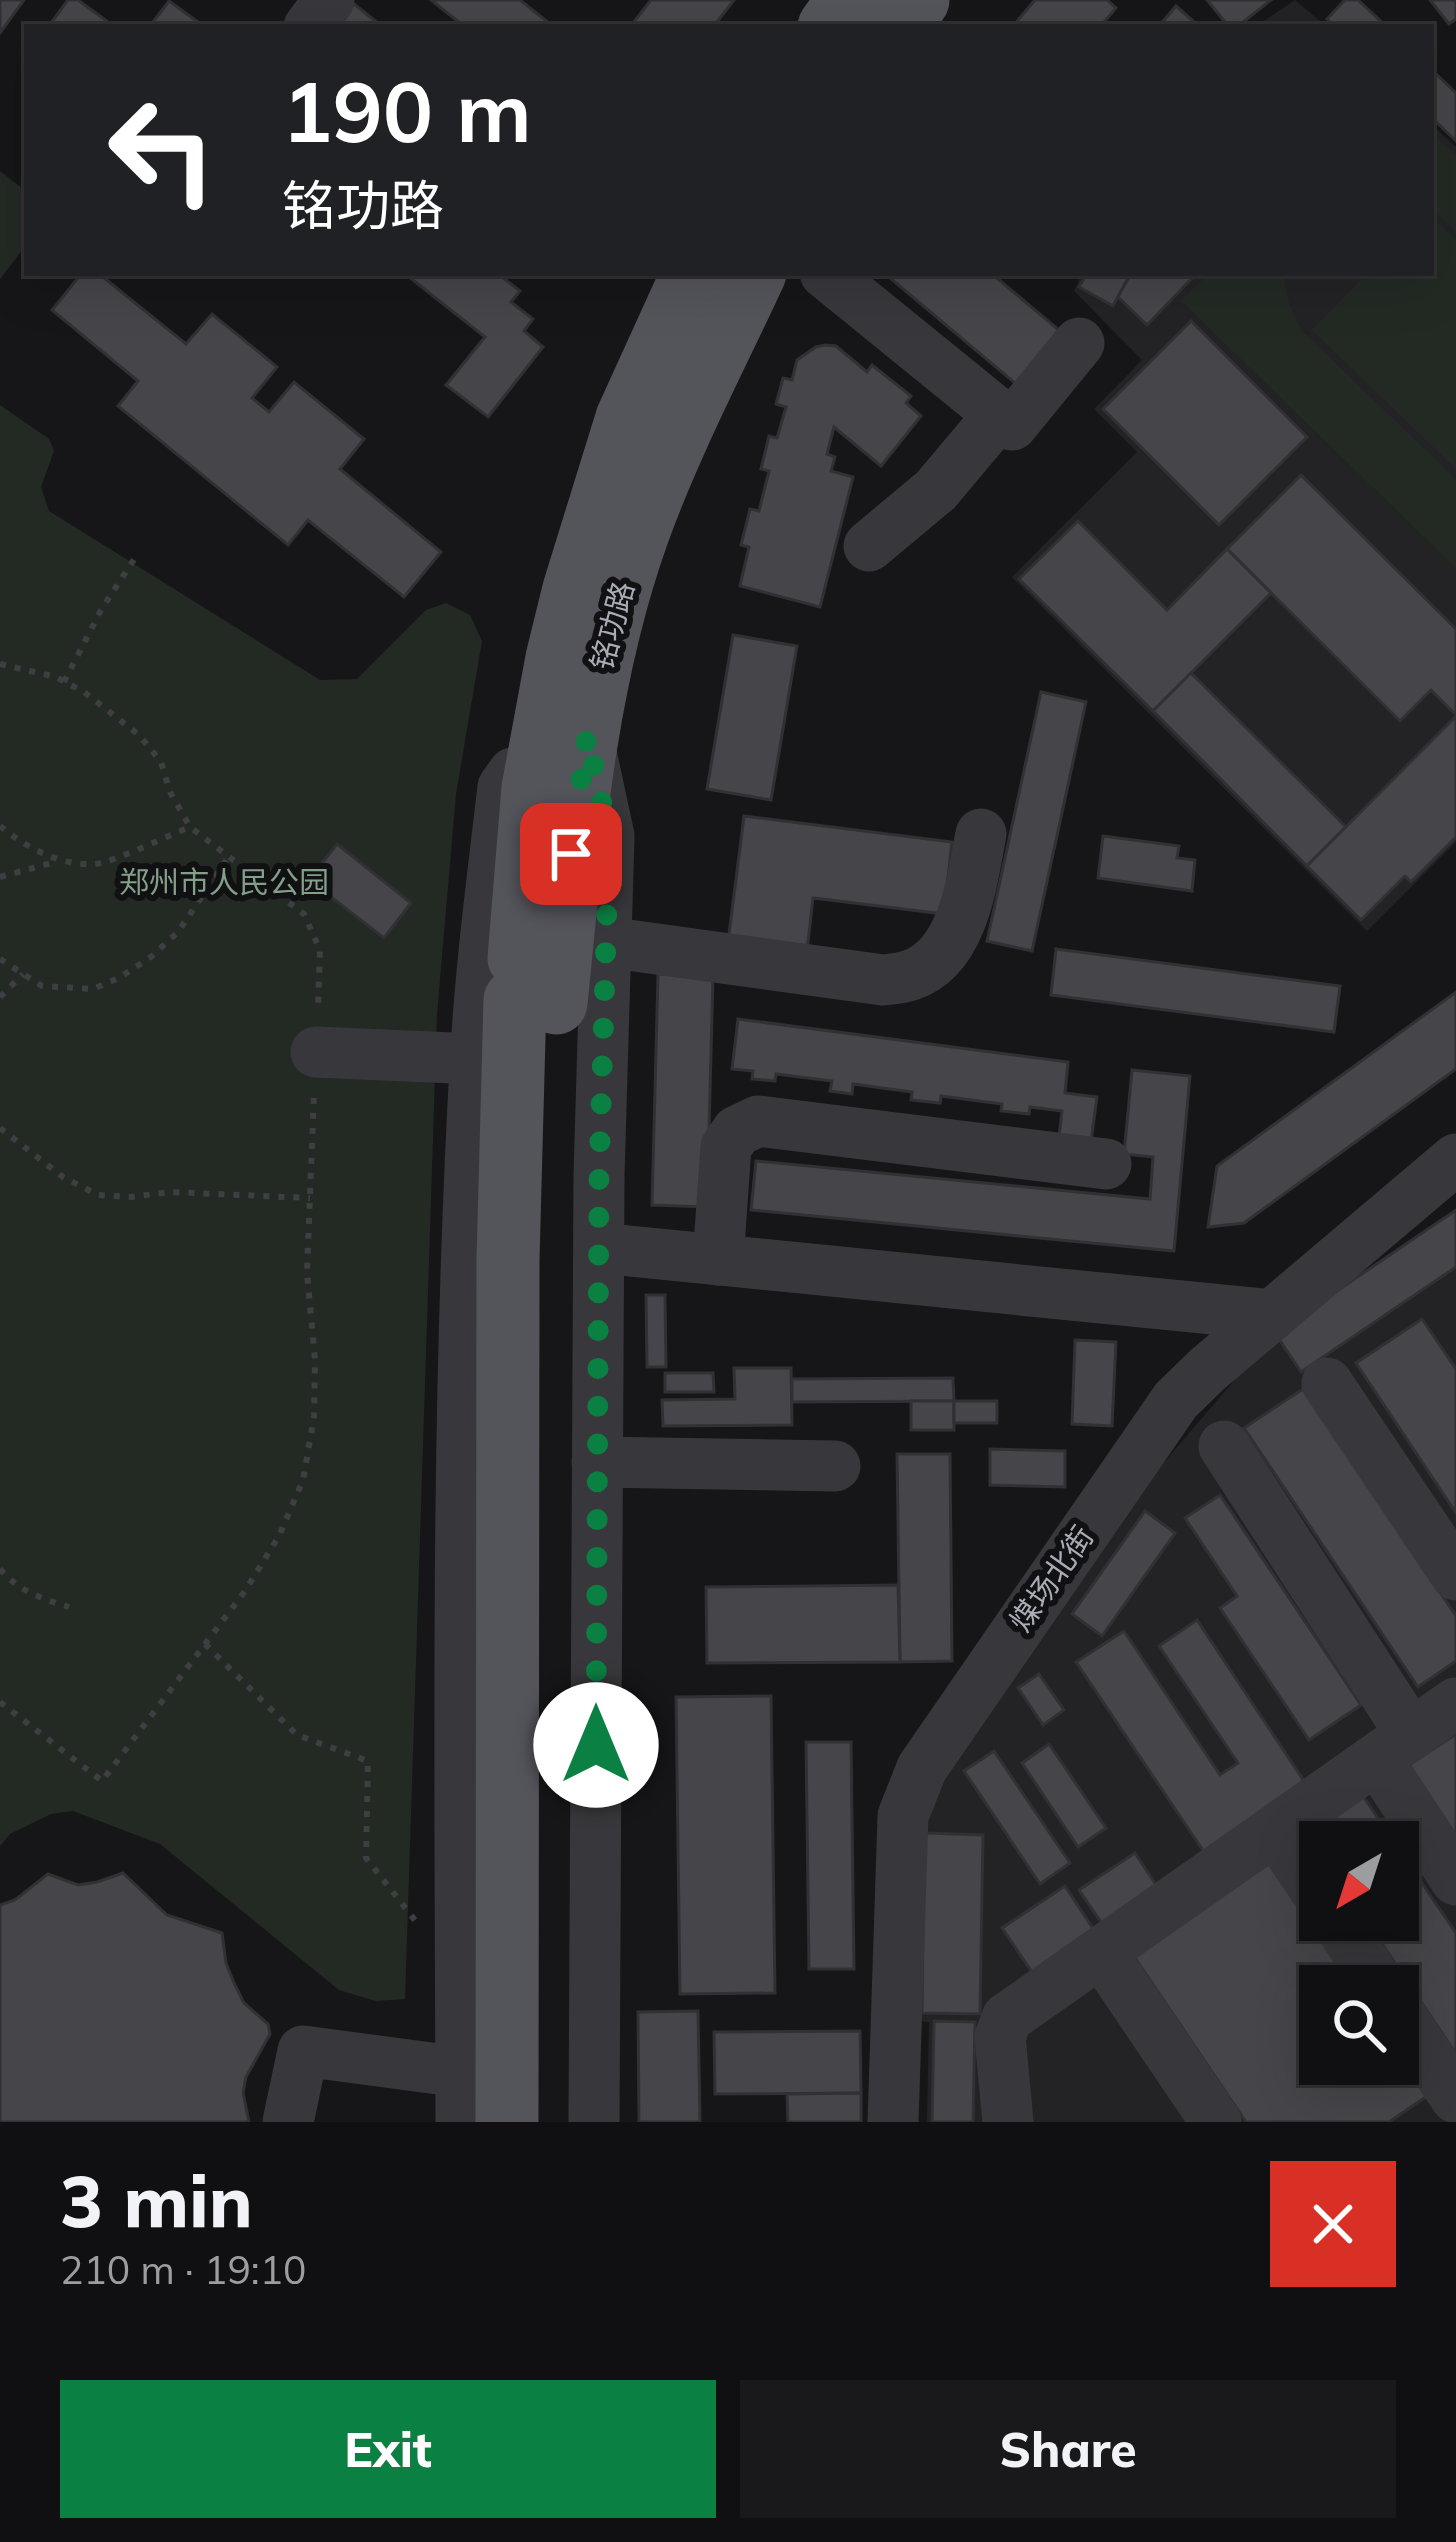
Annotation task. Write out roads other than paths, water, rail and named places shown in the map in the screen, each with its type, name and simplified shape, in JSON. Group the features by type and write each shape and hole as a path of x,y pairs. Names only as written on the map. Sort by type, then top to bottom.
{"main road":[{"name":"铭功路","path":"565,731 574,589 627,418 692,276"},
{"name":"铭功路","path":"536,1002 526,849 565,731 618,601 638,534 753,276"},
{"path":"507,2122 508,1259 536,1002"},
{"path":"536,1002 549,1261 548,2122"}],"street":[{"path":"828,276 1012,425 1079,344"},
{"path":"868,546 936,490 999,415"},
{"path":"288,2122 303,2051 461,2097 459,1578 476,1059 503,788 565,731 609,836 599,1248 594,2122"},
{"path":"606,942 883,980 913,975 932,964 955,933 968,906 981,834"},
{"path":"316,1052 476,1059"},
{"path":"718,1260 726,1147 737,1132 758,1121 1106,1164"},
{"name":"煤场北街","path":"893,2122 903,1816 922,1768 1176,1400 1456,1159"},
{"path":"599,1248 1272,1315"},
{"path":"1328,1383 1456,1575"},
{"path":"1224,1445 1394,1747 1456,1880"},
{"path":"597,1462 835,1466"},
{"path":"1008,2122 1000,2037 1007,2018 1456,1703"},
{"path":"1275,1830 1299,1866"},
{"path":"1101,1952 1216,2122"},
{"path":"1419,2044 1456,2100 1429,2122"}],"park label":[{"name":"郑州市人民公园","path":"224,883"}]}
